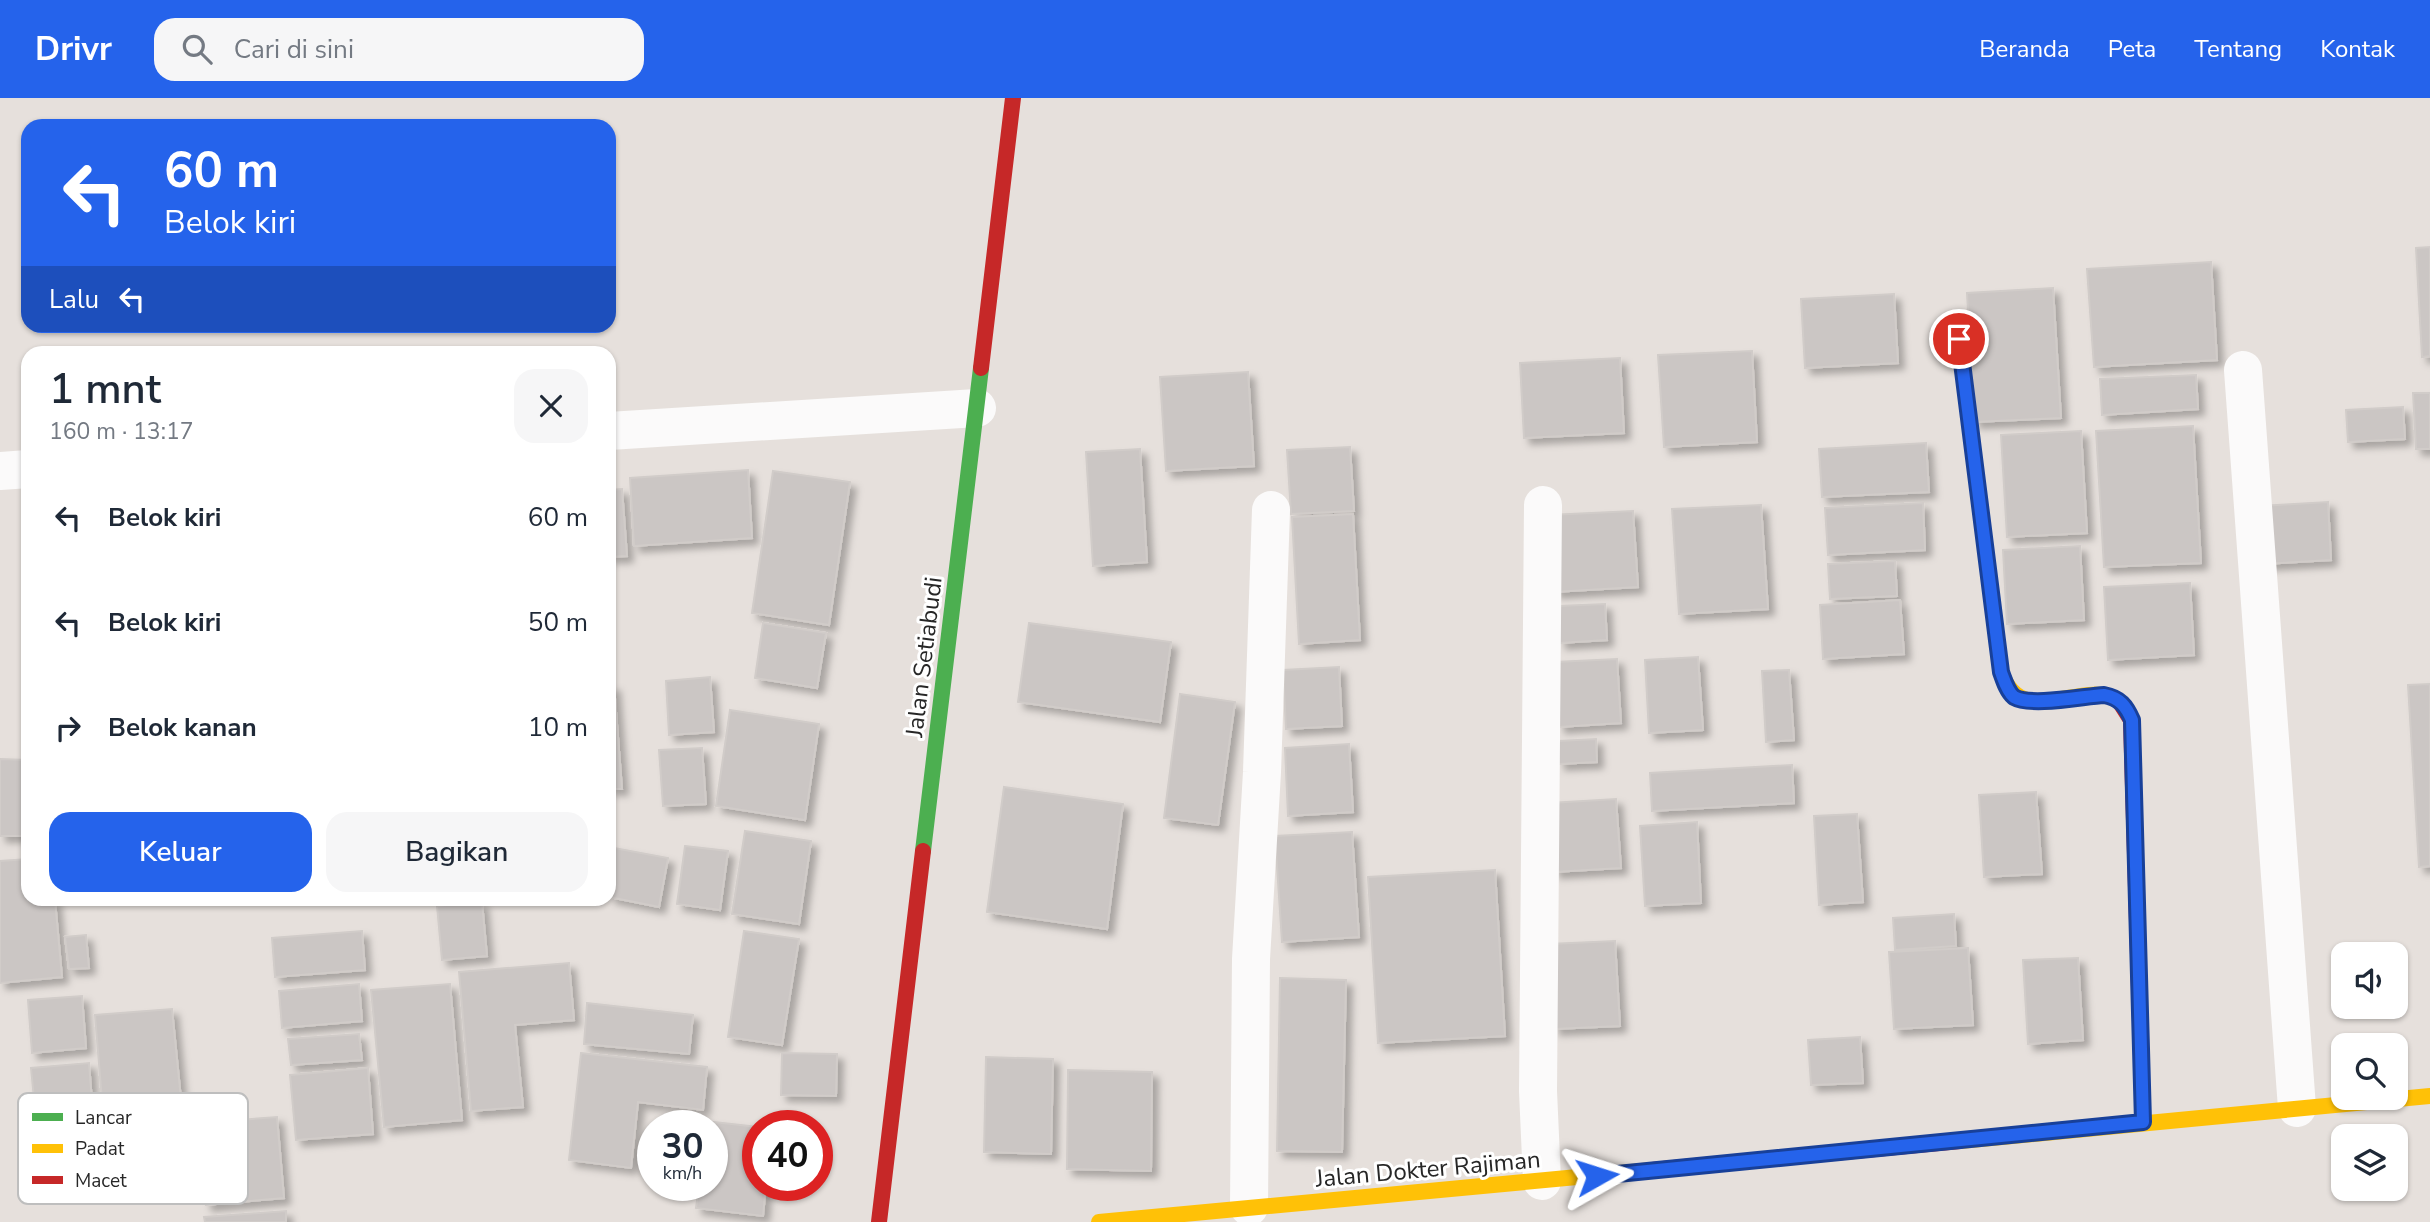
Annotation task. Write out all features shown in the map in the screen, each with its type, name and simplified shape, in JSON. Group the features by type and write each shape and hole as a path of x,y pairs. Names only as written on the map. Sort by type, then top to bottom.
{"street":[{"name":"Jalan Setiabudi","path":"879,1222 1013,98"},
{"path":"1959,339 2001,672 2006,687 2015,697 2035,701 2104,695 2115,697 2124,705 2132,720 2143,1122"},
{"path":"2243,370 2297,1108"},
{"path":"616,431 977,408"},
{"path":"0,471 21,470"},
{"path":"1542,1181 1538,1091 1543,505"},
{"path":"1249,1208 1251,959 1262,772 1271,510"},
{"name":"Jalan Dokter Rajiman","path":"1098,1222 2430,1096"}],"building":[{"path":"2430,247 2430,356 2422,357 2416,248"},
{"path":"2211,262 2217,360 2094,367 2087,269"},
{"path":"2053,288 2061,418 1974,422 1967,293"},
{"path":"1894,294 1898,363 1805,368 1801,299"},
{"path":"1752,351 1757,442 1664,447 1658,355"},
{"path":"1620,358 1624,433 1524,438 1520,363"},
{"path":"1248,372 1254,466 1166,471 1160,377"},
{"path":"2196,375 2198,409 2102,415 2100,379"},
{"path":"2413,393 2430,393 2430,449 2416,449"},
{"path":"2403,407 2405,439 2348,442 2346,410"},
{"path":"2193,426 2201,563 2104,567 2096,431"},
{"path":"2081,431 2087,533 2007,537 2001,435"},
{"path":"1926,443 1929,492 1822,497 1819,449"},
{"path":"1350,447 1354,511 1291,514 1287,450"},
{"path":"1140,449 1147,562 1093,566 1086,452"},
{"path":"748,470 752,538 634,546 630,478"},
{"path":"773,471 850,482 829,625 752,613"},
{"path":"616,489 622,489 627,556 616,557"},
{"path":"2328,502 2331,560 2264,564 2260,506"},
{"path":"1923,503 1925,550 1828,555 1825,508"},
{"path":"1761,505 1768,609 1679,614 1672,509"},
{"path":"1633,511 1638,587 1554,592 1549,515"},
{"path":"1353,514 1360,640 1299,644 1292,517"},
{"path":"2080,546 2084,620 2007,624 2003,550"},
{"path":"1895,561 1897,596 1830,599 1828,564"},
{"path":"2190,583 2194,655 2108,660 2104,587"},
{"path":"1900,600 1904,654 1823,659 1820,605"},
{"path":"1605,604 1607,640 1560,643 1558,606"},
{"path":"763,623 826,633 817,688 755,678"},
{"path":"1029,623 1171,642 1160,722 1018,702"},
{"path":"1698,657 1703,730 1649,733 1645,660"},
{"path":"1617,659 1621,723 1559,727 1555,662"},
{"path":"1339,667 1342,726 1286,729 1283,670"},
{"path":"1789,670 1794,740 1766,742 1762,671"},
{"path":"710,677 714,732 669,735 666,681"},
{"path":"2430,684 2430,866 2419,867 2408,685"},
{"path":"1180,694 1235,702 1218,825 1164,818"},
{"path":"730,710 819,724 805,820 716,806"},
{"path":"616,711 622,789 616,789"},
{"path":"1596,739 1597,762 1559,764 1558,741"},
{"path":"1349,744 1353,812 1288,816 1285,748"},
{"path":"702,748 706,804 663,806 659,750"},
{"path":"0,759 21,760 21,836 0,836"},
{"path":"1792,765 1794,803 1652,811 1650,773"},
{"path":"1004,787 1123,804 1107,929 987,912"},
{"path":"2036,792 2042,874 1984,877 1979,795"},
{"path":"1616,799 1621,868 1554,872 1550,803"},
{"path":"1857,814 1863,902 1819,905 1814,816"},
{"path":"1697,822 1701,903 1645,906 1640,826"},
{"path":"745,831 811,841 799,924 732,914"},
{"path":"1352,832 1359,937 1282,942 1275,836"},
{"path":"685,846 728,851 720,910 677,904"},
{"path":"616,848 668,858 659,907 616,898"},
{"path":"21,860 21,906 56,906 62,977 0,983 0,861"},
{"path":"1495,870 1505,1036 1378,1043 1368,877"},
{"path":"437,906 482,906 487,956 442,960"},
{"path":"1954,914 1956,946 1895,950 1893,918"},
{"path":"362,931 365,970 275,977 272,938"},
{"path":"744,931 799,939 782,1045 728,1037"},
{"path":"86,935 89,968 69,969 65,937"},
{"path":"1615,941 1620,1026 1554,1029 1549,944"},
{"path":"1968,948 1973,1025 1894,1029 1889,952"},
{"path":"2078,958 2083,1040 2028,1044 2023,960"},
{"path":"569,963 574,1020 515,1025 523,1107 471,1111 459,972"},
{"path":"1280,978 1346,980 1342,1152 1277,1151"},
{"path":"359,984 362,1021 282,1028 279,991"},
{"path":"450,984 462,1120 384,1127 371,990"},
{"path":"82,996 86,1048 32,1053 28,1000"},
{"path":"587,1003 693,1015 689,1054 584,1044"},
{"path":"172,1009 180,1093 101,1093 95,1015"},
{"path":"359,1034 362,1060 291,1065 288,1039"},
{"path":"1860,1037 1863,1083 1811,1085 1808,1040"},
{"path":"581,1053 707,1067 703,1110 638,1102 631,1168 569,1160"},
{"path":"782,1053 837,1054 836,1096 781,1095"},
{"path":"986,1057 1053,1059 1051,1154 984,1152"},
{"path":"89,1063 91,1093 33,1093 31,1068"},
{"path":"368,1068 373,1134 296,1140 290,1075"},
{"path":"1068,1070 1152,1072 1151,1171 1067,1169"},
{"path":"277,1117 284,1198 248,1201 248,1119"},
{"path":"728,1124 742,1125 742,1201 764,1201 763,1216 696,1208 697,1201 728,1201"},
{"path":"286,1211 286,1222 205,1222 204,1217"}],"traffic: fast":[{"path":"923,851 981,368"}],"traffic: slow":[{"path":"1959,339 2001,672 2011,690 2023,699 2038,702 2104,695 2119,701"},
{"path":"1960,1141 2430,1096"},
{"path":"1099,1222 1652,1170"}],"traffic: jam":[{"path":"981,368 1013,98"},
{"path":"2119,701 2131,720 2143,1122"},
{"path":"879,1222 923,851"},
{"path":"1652,1170 1960,1141"}],"route":[{"path":"1597,1176 2143,1122 2132,720 2124,705 2115,697 2104,695 2035,701 2015,697 2006,687 2001,672 1959,339"}]}
